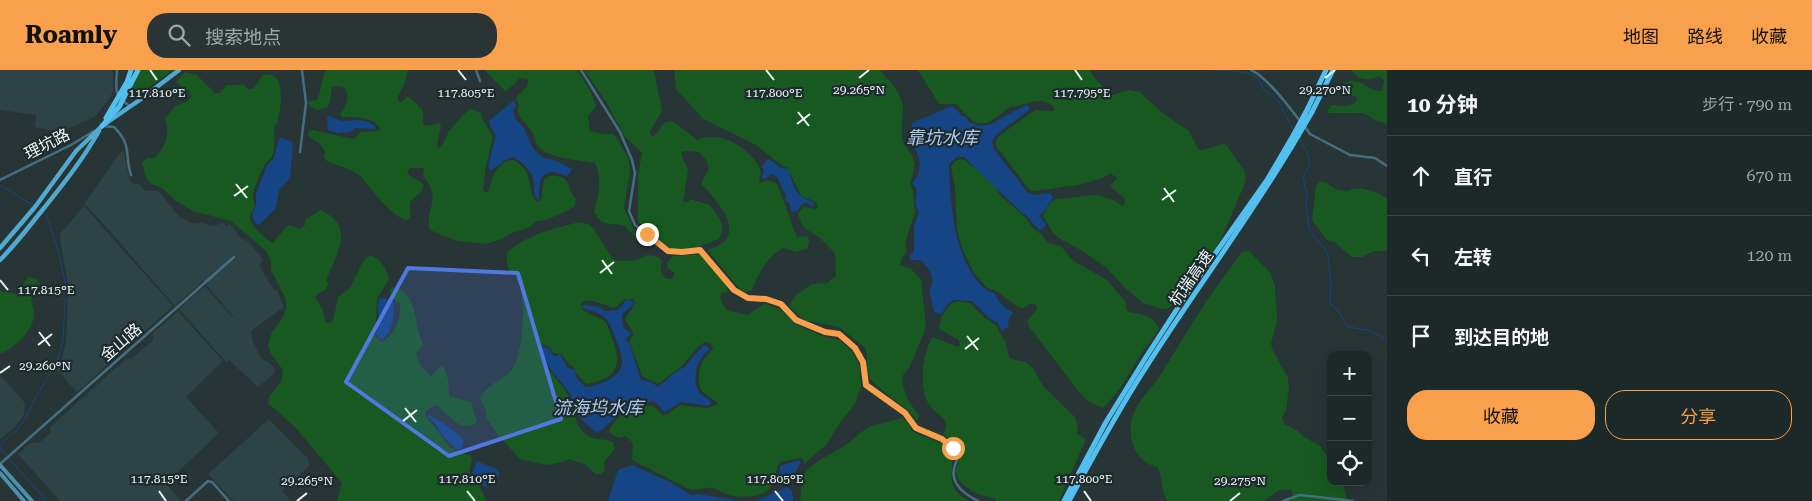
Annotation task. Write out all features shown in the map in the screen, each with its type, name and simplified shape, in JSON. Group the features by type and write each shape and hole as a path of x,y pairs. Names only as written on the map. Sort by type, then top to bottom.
{"highway":[{"path":"120,99 131,70"},
{"path":"102,126 138,70"},
{"name":"杭瑞高速","path":"1310,110 1326,70"},
{"name":"杭瑞高速","path":"1069,501 1103,437 1143,372 1272,181 1333,70"},
{"name":"杭瑞高速","path":"1064,501 1106,422 1146,357 1188,292 1267,180 1296,135"}],"main road":[{"path":"0,248 36,206 76,151 102,126 179,70"},
{"path":"0,260 16,243 77,166 102,126"},
{"path":"36,206 42,211"}],"street":[{"path":"117,70 116,91 120,99 130,106"},
{"path":"300,152 306,103 302,70"},
{"path":"476,70 480,81"},
{"path":"580,70 620,132 632,160 635,174 629,211 637,228 668,251 700,250 734,290 748,298 766,299 781,304 796,320 825,332 839,334 855,348 863,362 866,385 905,413 916,428 942,439 953,448 957,460 952,469 954,481 965,495 978,501"},
{"path":"1251,70 1259,75 1282,98 1310,134 1350,155 1375,158 1387,166"},
{"path":"102,126 114,127 123,137 128,149 128,167 131,176"},
{"name":"理坑路","path":"0,180 71,145 102,126"},
{"name":"金山路","path":"0,464 234,257"},
{"path":"0,464 32,501"},
{"path":"0,473 24,501"},
{"path":"186,501 208,481 212,482 229,501"},
{"path":"1283,501 1300,496 1353,501"}],"highlighted area":[{"path":"408,268 518,273 561,419 449,456 346,382"}],"shaded area":[{"path":"0,70 113,70 113,90 111,96 95,117 60,132 35,127 36,115 0,110"},
{"path":"122,150 124,151 129,179 133,184 139,184 146,191 158,191 179,216 192,223 203,223 213,226 223,223 226,226 230,224 241,238 247,241 263,259 259,266 275,291 277,290 284,307 251,331 253,343 261,358 275,369 274,374 258,387 229,360 226,362 179,309 205,286 232,317 245,309 233,316 203,281 175,306 84,204"},
{"path":"84,206 173,306 77,392 56,369 62,358 66,341 68,286 60,234"},
{"path":"178,311 223,361 186,397 219,433 167,485 181,501 60,501 18,454 32,442 39,443 51,432 50,427 127,358 131,359 153,340 153,333"},
{"path":"0,375 25,403 24,415 15,427 0,439"},
{"path":"269,419 308,459 309,466 282,491 291,501 233,501 208,474"}],"green space":[{"path":"139,70 173,70 131,100 127,98"},
{"path":"327,70 408,70 405,83 398,96 398,101 401,102 407,97 415,102 423,110 423,123 425,126 440,123 437,145 439,148 449,131 465,113 471,109 481,113 493,137 486,166 483,189 485,192 488,192 499,167 503,163 514,160 526,171 533,196 538,202 541,199 544,180 549,176 553,176 567,181 576,199 575,206 546,220 537,221 528,228 486,244 457,241 430,230 429,216 433,199 432,192 423,176 424,168 410,168 407,173 424,185 421,192 410,202 410,219 405,220 386,206 360,176 349,169 327,161 324,157 325,151 319,143 308,136 309,131 313,130 353,139 360,132 377,131 380,129 369,120 342,117 340,114 346,104 347,97 344,87 332,87 327,107 317,110 311,107 308,103 311,100 316,101"},
{"path":"484,70 577,70 591,92 596,106 588,116 590,131 614,134 629,159 630,171 624,208 636,238 625,226 603,222 594,211 599,180 595,163 549,154 538,146 532,132 519,114 519,104 516,100 517,96 526,87 528,79 520,78 506,92"},
{"path":"584,70 654,70 662,111 650,132 651,135 654,136 664,123 670,121 698,140 716,137 736,144 745,150 758,166 761,174 759,178 760,183 767,180 776,183 797,237 808,236 807,249 796,252 784,248 778,251 764,266 752,290 748,292 741,290 707,250 721,244 727,238 729,230 728,222 719,204 701,184 709,168 706,160 699,152 683,151 681,154 688,169 683,202 688,202 690,199 710,205 722,225 720,237 704,245 677,250 662,242 652,227 643,227 638,222 638,175 642,153 625,137 605,100"},
{"path":"674,70 880,70 895,88 903,105 903,141 914,160 914,171 910,184 913,190 915,212 905,243 907,251 900,265 911,269 921,279 926,328 909,368 903,375 902,382 907,398 919,416 917,421 908,410 870,379 867,370 865,348 839,327 804,320 789,306 795,296 812,284 827,283 836,276 835,253 820,238 804,228 798,215 804,207 816,209 818,206 816,202 801,196 787,167 781,165 756,145 703,119 676,89"},
{"path":"918,70 1090,70 1096,80 1112,95 1129,90 1140,92 1161,112 1189,131 1198,149 1202,150 1223,144 1227,146 1244,170 1246,177 1244,185 1219,242 1197,274 1169,308 1162,309 1143,303 1125,288 1107,268 1053,233 1043,216 1052,201 1056,199 1090,195 1114,200 1123,206 1125,199 1110,186 1117,178 1110,173 1103,178 1078,185 1034,191 1029,189 996,146 999,136 1032,112 1036,110 1053,111 1055,108 1046,102 1033,102 1011,107 993,120 984,124 978,123 972,120 956,104 939,104"},
{"path":"1351,70 1387,70 1387,124 1363,113 1329,113 1327,111 1332,105 1347,106 1353,104 1357,99 1355,96 1345,94 1342,90 1346,82 1357,81 1377,91 1382,91 1384,80 1381,77 1364,79 1356,76"},
{"path":"185,72 197,75 215,93 220,93 227,85 244,85 248,89 253,89 263,75 271,75 276,78 281,90 281,98 278,120 274,130 274,151 264,166 255,188 251,221 259,232 273,243 286,227 290,225 300,229 305,225 305,220 320,210 331,216 338,224 341,232 341,241 326,280 328,284 326,290 316,297 323,311 326,323 331,323 338,297 350,288 363,261 370,255 382,264 387,271 389,279 377,299 374,335 381,342 390,336 396,326 400,315 400,304 391,296 390,291 392,287 399,289 409,297 414,310 418,332 423,345 416,354 420,365 431,376 441,366 444,368 448,379 449,396 471,402 477,422 466,426 460,425 436,405 426,411 425,415 450,447 459,453 470,455 472,459 469,473 479,485 486,501 337,501 342,483 296,428 268,403 270,395 281,382 283,370 271,354 268,345 272,332 283,317 286,309 286,300 271,270 271,261 266,251 231,221 193,211 176,201 162,188 152,184 146,178 142,163 146,158 155,158 159,154 167,135 165,119 175,106 191,97 190,93 176,82"},
{"path":"963,159 994,183 999,194 1025,217 1048,243 1061,246 1072,260 1107,280 1125,301 1126,309 1129,312 1147,316 1157,325 1159,329 1157,333 1140,355 1118,391 1103,408 1088,401 1080,393 1030,328 1027,321 1037,309 1036,304 1030,304 1024,308 1018,307 998,292 987,288 974,273 964,253 957,231 955,189 951,166 957,160"},
{"path":"1320,181 1335,189 1348,191 1357,188 1373,191 1387,198 1387,251 1374,251 1362,257 1352,257 1334,242 1327,240 1312,219 1316,187"},
{"path":"579,222 588,224 593,228 613,259 618,261 637,260 648,255 659,257 662,261 662,273 666,279 672,279 675,273 668,268 667,263 673,256 702,254 726,285 728,291 726,293 722,292 721,302 727,310 747,315 764,304 770,305 779,309 797,325 825,337 839,340 852,351 859,364 861,387 855,404 839,424 827,444 804,464 803,459 800,458 780,462 771,487 764,493 746,497 728,495 713,488 689,489 632,460 633,443 626,436 620,438 609,433 614,422 627,412 641,406 654,407 662,415 667,415 681,405 707,408 716,405 715,401 701,390 699,382 699,372 702,363 713,347 710,343 705,342 699,346 681,367 658,384 642,376 629,341 633,335 626,322 626,317 635,304 633,299 623,300 618,306 613,308 597,302 585,301 581,303 583,310 606,322 617,353 615,369 609,376 600,381 586,384 561,353 555,354 546,345 541,345 539,351 547,366 571,400 577,422 582,431 593,438 613,442 615,449 604,462 605,471 601,474 596,474 584,464 569,459 547,465 520,459 499,436 487,419 485,408 480,398 488,388 509,373 515,364 520,346 523,324 521,292 517,279 508,268 507,253 532,237"},
{"path":"1249,251 1270,272 1275,286 1277,320 1271,344 1288,378 1289,388 1286,410 1282,418 1284,424 1319,445 1327,456 1327,486 1344,486 1347,501 1287,501 1292,496 1292,490 1280,490 1263,501 1168,501 1163,492 1157,467 1143,460 1137,454 1134,447 1131,439 1131,423 1138,404 1161,374 1194,320 1242,252"},
{"path":"29,277 36,279 40,284 39,289 31,300 34,312 33,322 22,339 0,354 0,291 17,294"},
{"path":"958,301 970,303 985,318 996,325 1006,344 1009,357 1025,362 1033,368 1043,386 1074,416 1078,425 1077,434 1086,439 1059,501 997,501 994,498 976,493 959,480 956,469 960,457 960,448 958,443 943,434 946,423 928,403 923,388 924,361 932,338 958,347 960,345 959,340 939,329 942,316 947,308"},
{"path":"902,418 914,432 949,449 952,454 952,481 955,489 960,495 970,501 800,501 802,478 809,468 848,444 868,428"}],"water":[{"path":"513,101 516,104 513,111 515,118 524,128 537,153 544,158 557,161 572,169 566,176 554,172 545,174 540,181 539,199 537,200 535,198 534,181 531,173 516,159 513,157 509,158 491,170 488,166 496,135 489,121"},
{"name":"靠坑水库","path":"1026,105 1029,106 1029,110 997,134 992,141 993,148 1027,192 1035,195 1050,193 1053,198 1044,212 1039,215 1046,224 1044,228 1039,230 1026,215 964,157 957,157 949,164 956,232 967,265 976,279 988,291 996,295 1003,306 1013,312 1008,321 1009,326 1002,331 997,322 990,319 972,301 954,300 948,304 941,314 934,312 929,290 933,281 930,271 921,260 910,260 910,254 914,251 914,226 919,213 915,203 917,190 912,183 918,175 920,164 918,154 910,139 912,123 952,106 960,115 966,117 968,122 980,126 991,124"},
{"path":"329,116 342,121 367,121 377,129 356,128 350,132 337,133 328,130 327,118"},
{"path":"279,138 291,141 293,144 290,178 279,190 276,208 259,225 256,224 252,216 256,204 256,193 267,166 274,158"},
{"path":"768,159 780,168 788,169 795,189 801,196 813,202 814,206 806,203 801,205 797,211 792,212 789,203 785,200 786,196 777,177 771,174 765,179 761,178 764,172 762,166"},
{"path":"381,298 393,302 394,307 391,327 383,339 380,339 376,333 379,326 378,301"},
{"name":"流海坞水库","path":"625,301 633,302 633,305 622,314 623,327 631,334 625,339 629,343 641,380 651,382 658,387 684,367 704,345 709,350 701,358 697,368 696,385 699,392 710,400 711,403 708,406 681,402 665,412 654,401 628,407 600,431 595,432 575,413 570,393 549,367 542,348 543,346 549,349 555,357 560,354 568,368 575,371 576,377 585,387 608,380 618,373 621,368 622,360 619,348 611,327 605,318 597,312 582,308 583,305 600,307 604,311 614,310 619,309"},
{"path":"429,415 448,426 462,438 464,441 461,449 456,449 443,436 436,424 427,416"},
{"path":"799,460 801,462 793,477 779,484 780,466"},
{"path":"477,461 496,469 500,474 485,487 472,473"},
{"path":"632,465 670,482 691,495 698,494 740,501 608,501 618,470"},
{"path":"787,487 792,491 793,501 757,501"}],"waterway":[{"path":"1215,70 1235,71 1251,74 1258,78 1264,90 1279,102 1293,130"},
{"path":"1299,137 1308,154 1310,163 1303,178 1307,193 1306,205 1309,228 1325,249 1328,257 1331,284 1330,304 1337,309 1348,327 1367,330 1387,339"},
{"path":"0,185 33,205"},
{"path":"0,444 19,428 26,417 57,362 63,339 66,286 60,258 46,216"},
{"path":"0,446 2,451 47,501"}],"route":[{"path":"647,234 663,249 668,251 677,253 695,249 700,250 734,290 748,298 766,299 781,304 796,320 825,332 839,334 855,348 863,362 866,385 905,413 916,428 942,439 953,448"}]}
